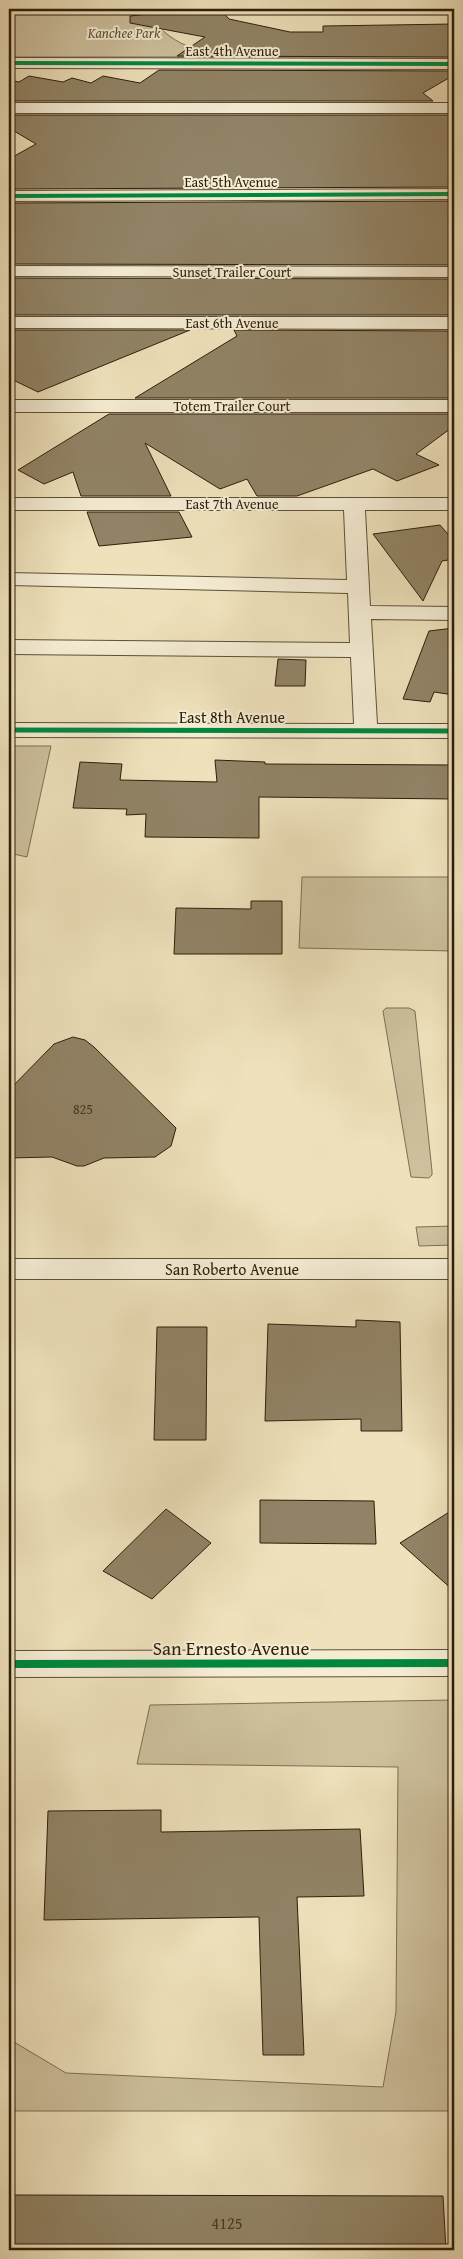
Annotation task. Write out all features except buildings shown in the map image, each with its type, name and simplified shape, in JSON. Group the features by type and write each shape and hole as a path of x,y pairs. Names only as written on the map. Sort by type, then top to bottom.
{"street":[{"path":"286,9 454,10"},
{"name":"East 4th Avenue","path":"9,63 454,64"},
{"path":"9,108 454,108"},
{"name":"East 5th Avenue","path":"9,196 454,194"},
{"name":"Sunset Trailer Court","path":"9,271 454,272"},
{"name":"East 6th Avenue","path":"9,323 454,323"},
{"name":"Totem Trailer Court","path":"9,406 454,406"},
{"name":"East 7th Avenue","path":"9,504 454,504"},
{"path":"354,504 366,731"},
{"path":"9,579 358,587"},
{"path":"360,612 454,613"},
{"path":"9,647 362,650"},
{"name":"East 8th Avenue","path":"9,730 454,731"},
{"name":"San Roberto Avenue","path":"9,1268 454,1268"},
{"name":"San Ernesto Avenue","path":"9,1664 454,1663"}],"green space":[{"name":"Kanchee Park","path":"9,9 151,9 151,20 163,31 181,43 203,51 454,46 454,57 9,57"},
{"path":"9,746 51,746 27,857 9,853"},
{"path":"302,877 454,877 454,951 299,948"},
{"path":"386,1008 409,1008 415,1011 432,1171 432,1175 429,1178 411,1177 383,1011"},
{"path":"454,1226 454,1245 419,1246 416,1227"},
{"path":"454,1700 454,2111 9,2111 9,2039 66,2073 383,2087 396,2012 398,1767 137,1764 150,1705"}],"cycle path":[{"path":"9,63 454,64"},
{"path":"9,196 454,194"},
{"path":"9,730 454,731"},
{"path":"9,1664 454,1663"}]}
